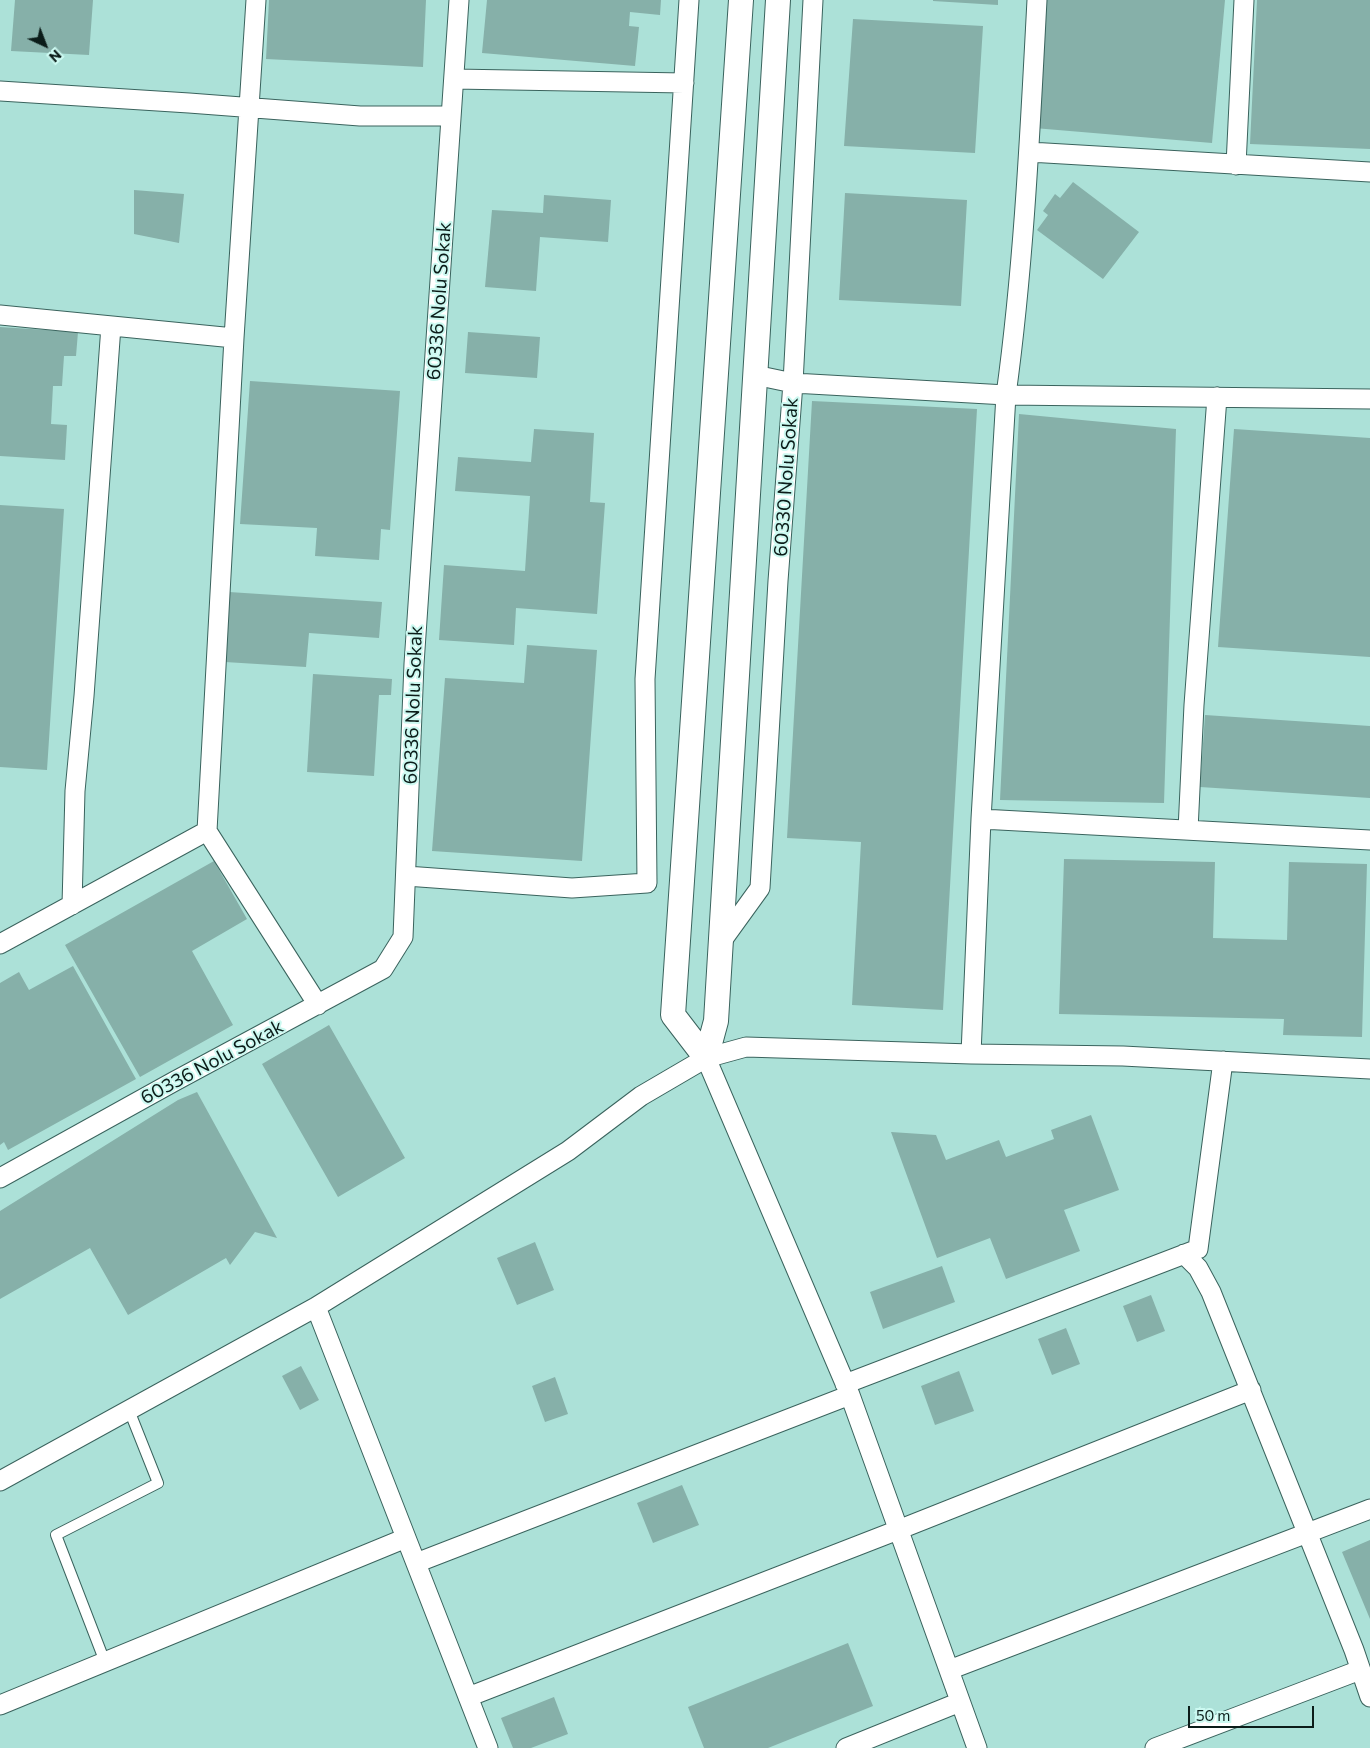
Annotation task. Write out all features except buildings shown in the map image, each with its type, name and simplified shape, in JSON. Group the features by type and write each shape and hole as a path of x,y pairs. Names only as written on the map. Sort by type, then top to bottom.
{"street":[{"path":"256,0 234,338 207,831 318,1005"},
{"name":"60336 Nolu Sokak","path":"0,1178 383,969 403,937 414,664 459,0"},
{"path":"406,876 572,888 647,883 645,679 689,0"},
{"path":"741,0 673,1015 706,1058 847,1390 977,1748"},
{"path":"706,1058 716,1021 778,0"},
{"name":"60330 Nolu Sokak","path":"721,942 760,888 778,581 793,383 812,0"},
{"path":"971,1054 981,819 1006,395 1015,327 1029,152 1037,0"},
{"path":"1236,165 1244,0"},
{"path":"454,79 684,83"},
{"path":"0,91 360,116 451,116"},
{"path":"1029,152 1370,172"},
{"path":"0,316 234,338"},
{"path":"72,905 74,791 84,696 111,326"},
{"path":"755,375 793,383 1006,395 1370,398"},
{"path":"1188,830 1194,705 1217,397"},
{"path":"981,819 1370,840"},
{"path":"0,944 207,831"},
{"path":"0,1481 316,1307 568,1151 641,1096 706,1058 746,1047 971,1054 1123,1056 1370,1069"},
{"path":"416,1563 1198,1249 1222,1061"},
{"path":"1184,1254 1198,1268 1211,1292 1369,1690"},
{"path":"316,1307 488,1748"},
{"path":"468,1697 1251,1390"},
{"path":"949,1670 1370,1509"},
{"path":"0,1705 406,1538"},
{"path":"1155,1748 1360,1670"},
{"path":"846,1748 960,1702"}],"lane":[{"path":"105,1662 56,1535 158,1483 129,1410"}],"shaded area":[{"path":"0,0 1370,0 1370,1748 0,1748"}]}
